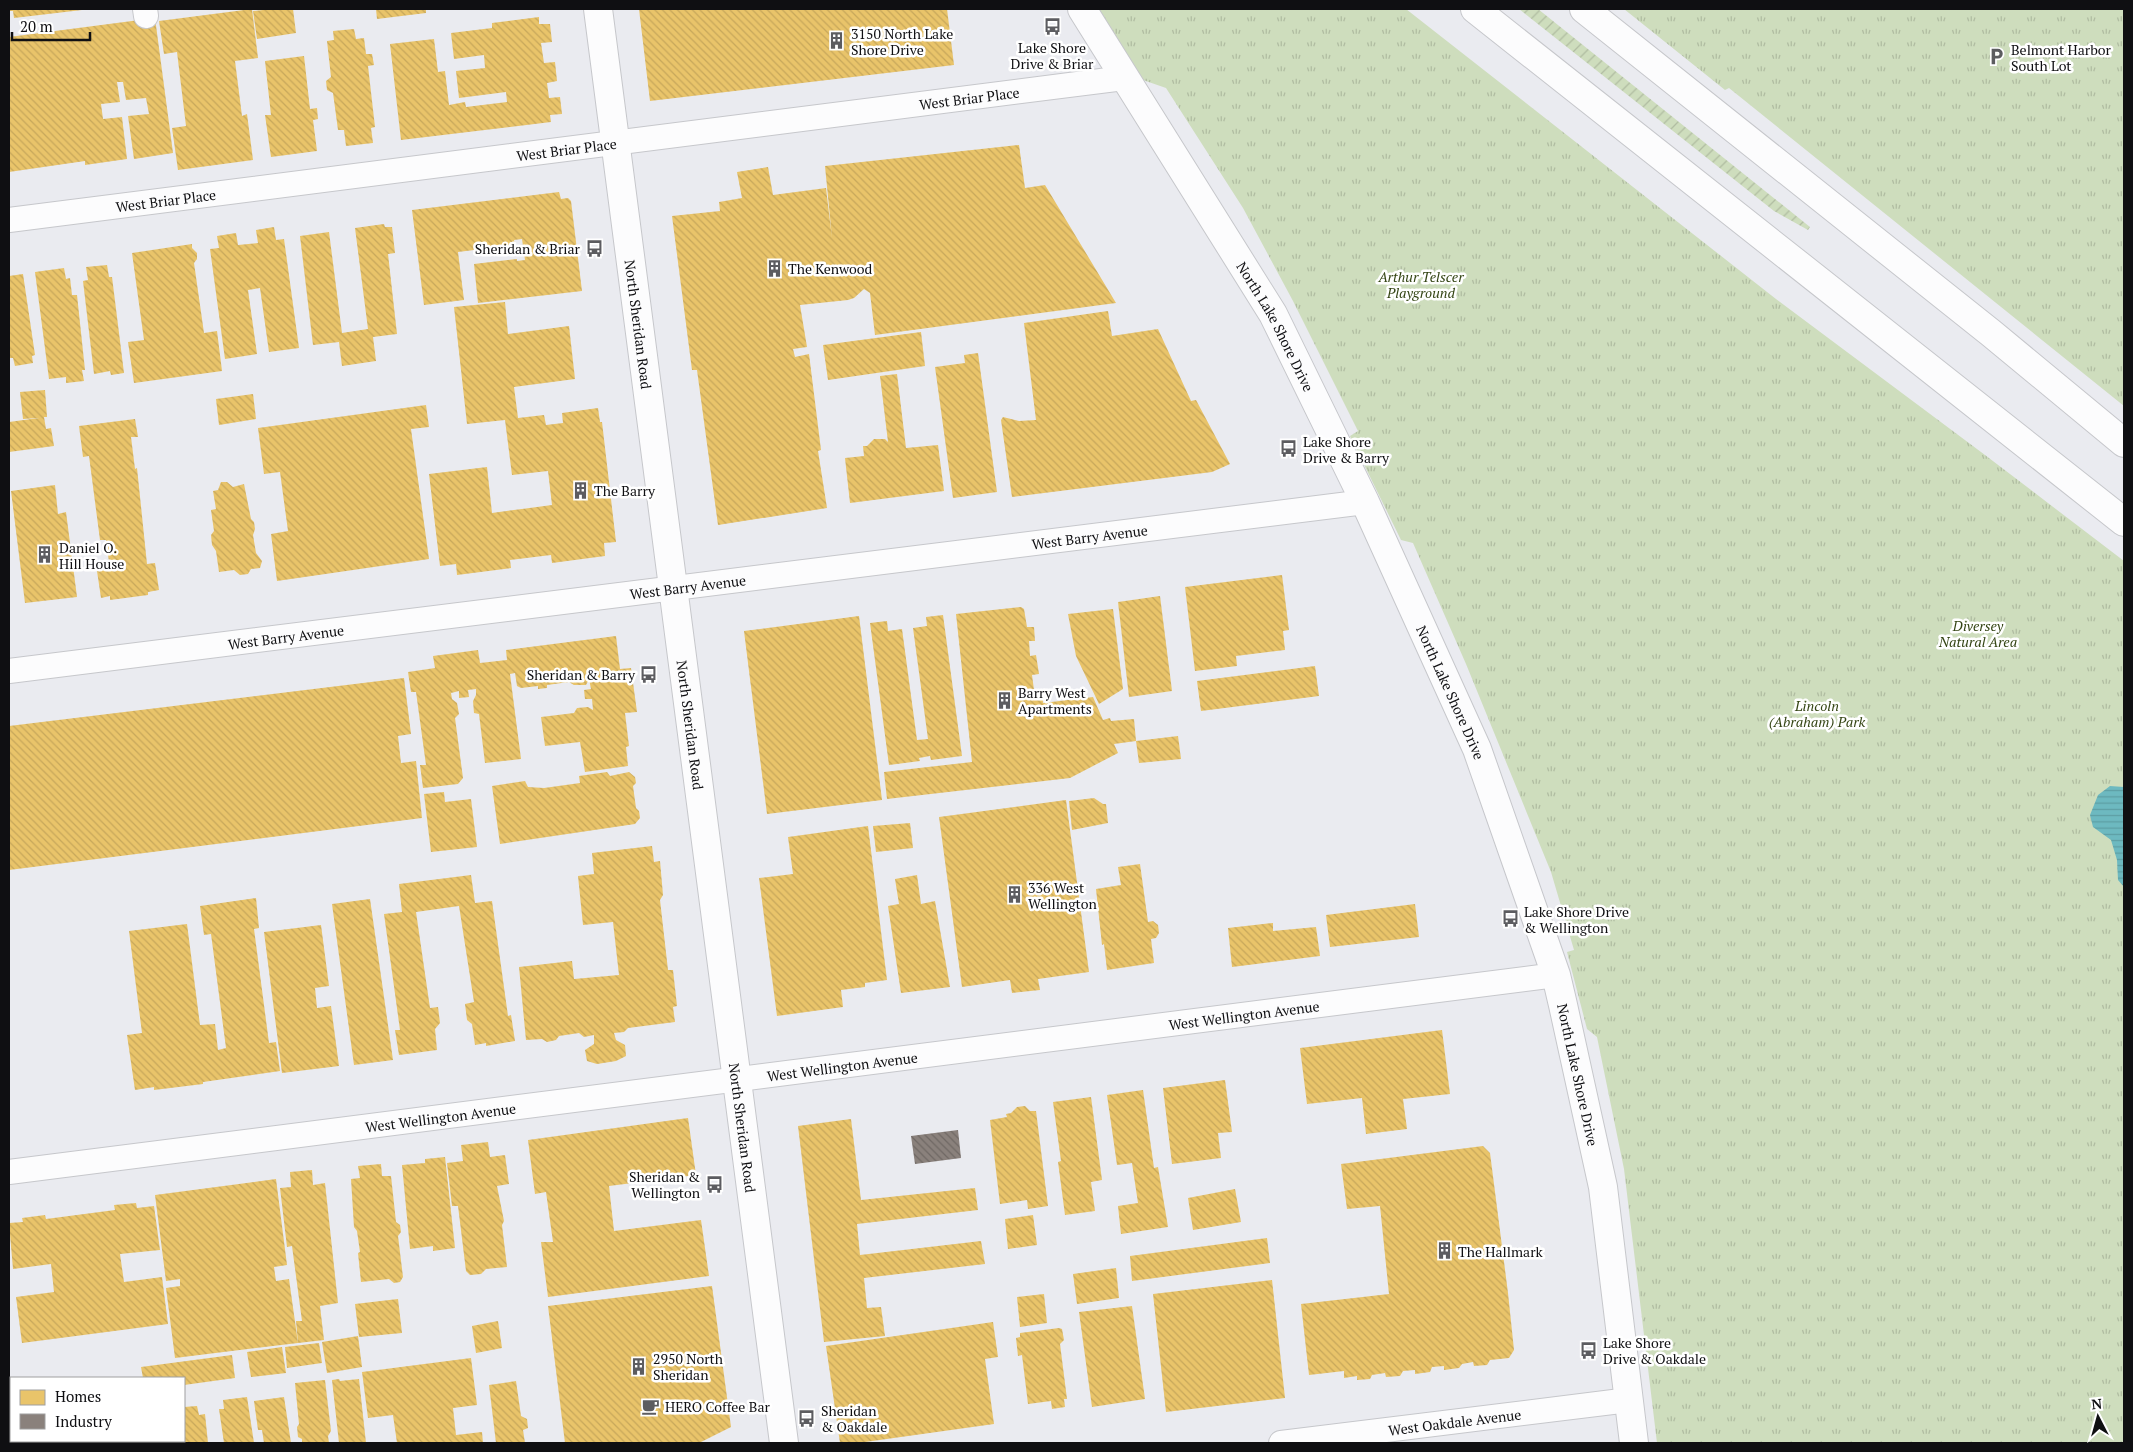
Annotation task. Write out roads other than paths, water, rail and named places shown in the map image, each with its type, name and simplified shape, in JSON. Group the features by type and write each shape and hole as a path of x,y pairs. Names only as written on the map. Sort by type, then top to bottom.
{"main road":[{"name":"North Sheridan Road","path":"598,9 784,1443"},
{"name":"North Lake Shore Drive","path":"1082,9 1273,314 1365,502 1478,749 1556,975 1603,1186 1634,1443"},
{"path":"1475,9 2124,522"},
{"path":"1584,9 2124,442"}],"street":[{"name":"West Briar Place","path":"9,220 1124,78"},
{"name":"West Barry Avenue","path":"9,671 1365,502"},
{"name":"West Wellington Avenue","path":"9,1172 1556,975"},
{"name":"West Oakdale Avenue","path":"1281,1443 1628,1400"}],"water":[{"path":"2110,786 2124,787 2124,887 2118,880 2117,860 2111,840 2093,827 2090,815 2098,795"}],"place":[{"name":"Lake Shore Drive & Briar","path":"1052,27"},
{"name":"3150 North Lake Shore Drive","path":"837,41"},
{"name":"Belmont Harbor South Lot","path":"1997,57"},
{"name":"Sheridan & Briar","path":"594,248"},
{"name":"The Kenwood","path":"774,268"},
{"name":"Lake Shore Drive & Barry","path":"1289,449"},
{"name":"The Barry","path":"580,490"},
{"name":"Daniel O. Hill House","path":"45,555"},
{"name":"Sheridan & Barry","path":"649,674"},
{"name":"Barry West Apartments","path":"1004,700"},
{"name":"336 West Wellington","path":"1014,895"},
{"name":"Lake Shore Drive & Wellington","path":"1510,919"},
{"name":"Sheridan & Wellington","path":"714,1184"},
{"name":"The Hallmark","path":"1444,1251"},
{"name":"Lake Shore Drive & Oakdale","path":"1589,1350"},
{"name":"2950 North Sheridan","path":"639,1366"},
{"name":"HERO Coffee Bar","path":"651,1406"},
{"name":"Sheridan & Oakdale","path":"807,1418"}],"park label":[{"name":"Arthur Telscer Playground","path":"1421,284"},
{"name":"Diversey Natural Area","path":"1978,634"},
{"name":"Lincoln (Abraham) Park","path":"1817,714"}]}
